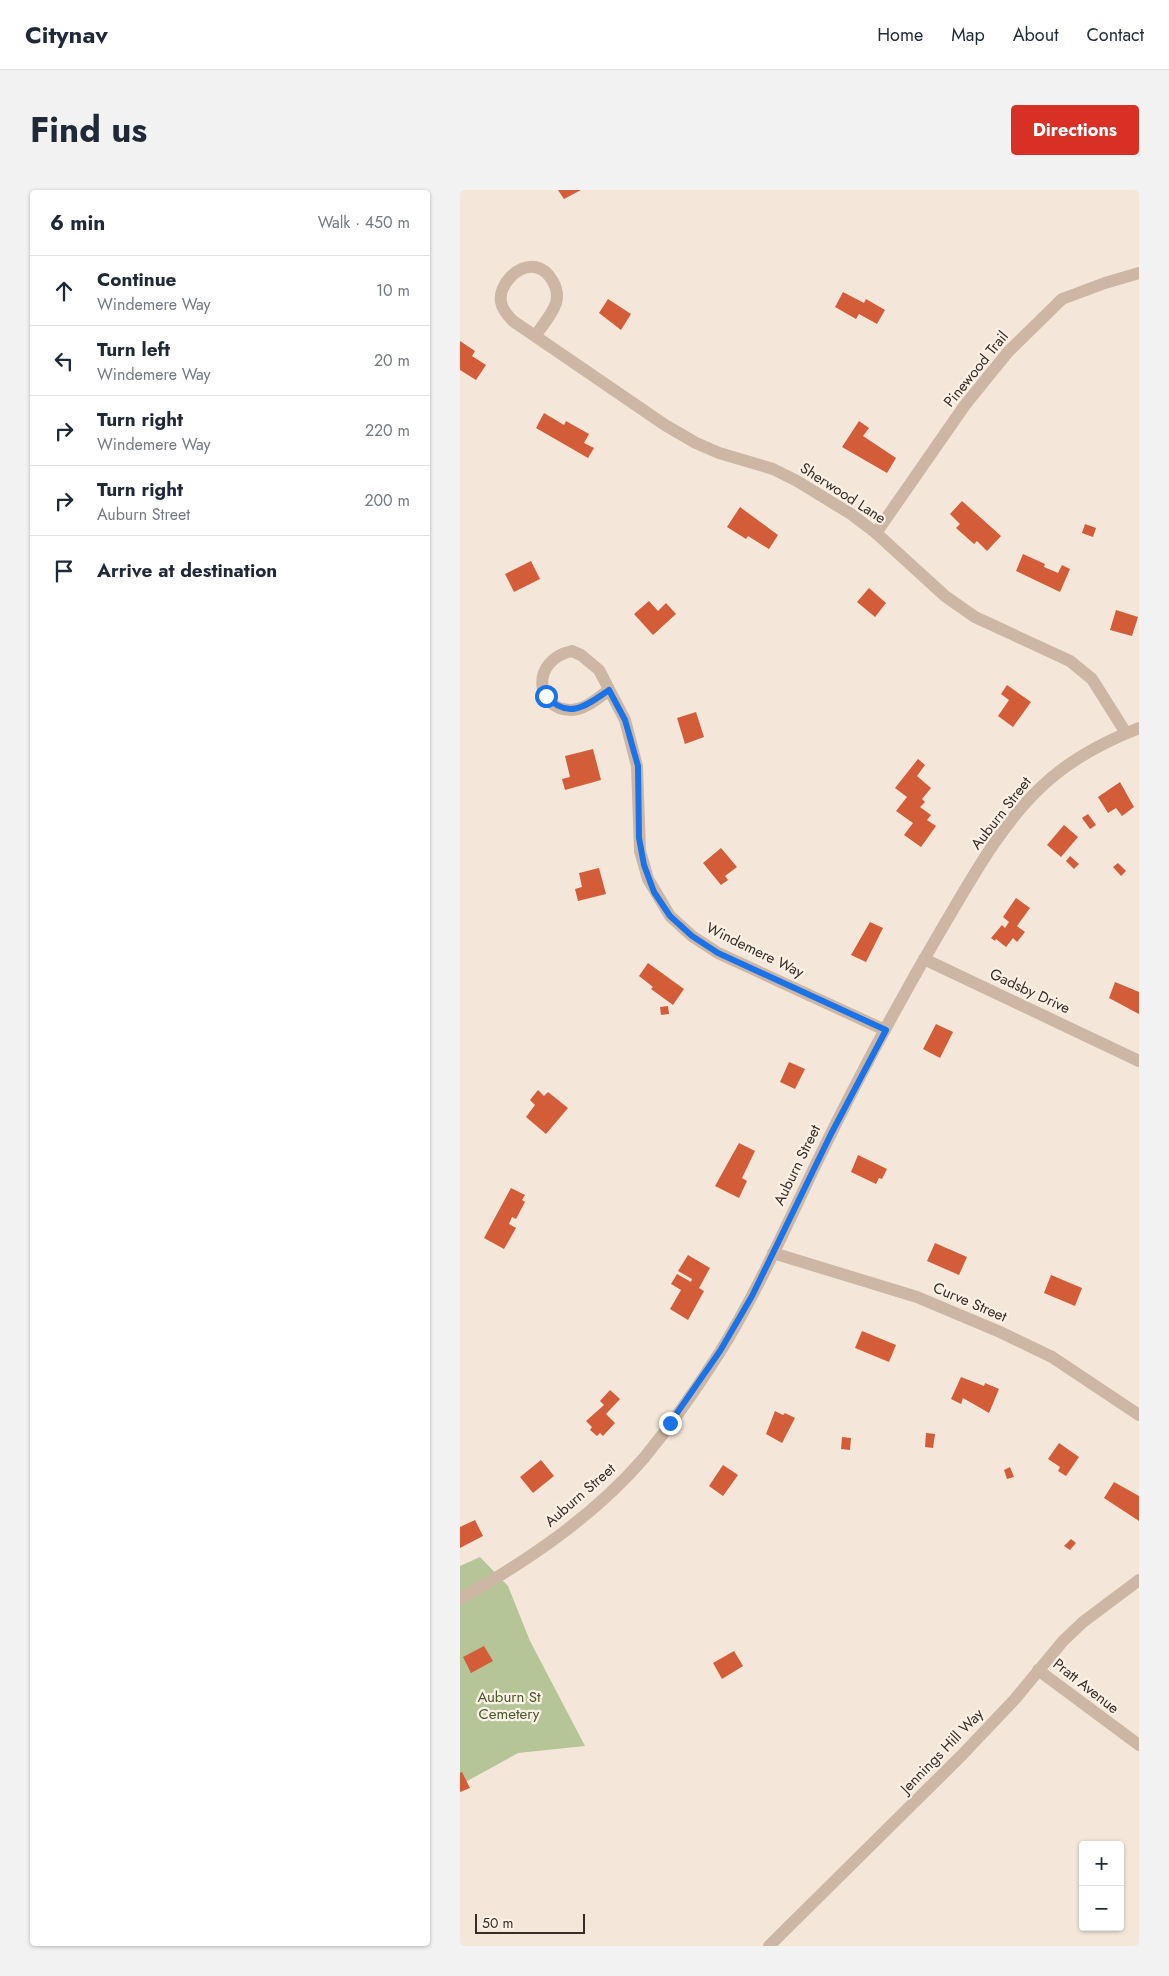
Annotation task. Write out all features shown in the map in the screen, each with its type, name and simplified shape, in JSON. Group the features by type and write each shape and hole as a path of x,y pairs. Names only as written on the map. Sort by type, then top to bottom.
{"street":[{"name":"Sherwood Lane","path":"535,336 554,307 557,294 552,279 533,266 521,270 508,280 502,290 501,302 513,321 665,425 696,443 719,453 761,464 797,480 851,514 876,533 965,610 984,622 1062,656 1078,666 1102,693 1126,733"},
{"name":"Pinewood Trail","path":"876,533 966,405 1008,352 1062,299 1104,282 1139,272"},
{"name":"Windemere Way","path":"609,690 588,705 571,710 552,702 542,688 541,680 550,662 556,656 572,651 581,655 599,670 625,720 638,766 639,838 644,865 654,892 670,916 692,936 718,953 886,1030"},
{"name":"Auburn Street","path":"460,1599 539,1551 602,1499 643,1459 720,1351 752,1296 831,1134 886,1030 924,959 986,856 1029,799 1065,767 1126,733 1139,728"},
{"name":"Gadsby Drive","path":"924,959 1139,1061"},
{"name":"Curve Street","path":"773,1253 916,1297 1000,1332 1052,1357 1139,1414"},
{"name":"Jennings Hill Way","path":"769,1946 962,1756 1083,1622 1139,1580"},
{"name":"Pratt Avenue","path":"1038,1670 1139,1745"}],"green space":[{"name":"Auburn St Cemetery","path":"480,1557 508,1586 530,1641 585,1746 518,1753 460,1785 460,1566"}],"building":[{"path":"558,190 581,190 564,199"},
{"path":"843,292 864,303 866,299 885,310 877,324 859,314 856,319 835,307"},
{"path":"608,299 631,314 621,330 599,313"},
{"path":"460,341 475,351 472,356 486,365 476,380 460,370"},
{"path":"544,413 564,425 566,421 589,434 584,443 594,448 588,458 536,428"},
{"path":"859,421 869,428 863,436 896,458 887,473 842,447"},
{"path":"962,501 1001,536 987,551 977,541 974,544 956,528 960,524 950,514"},
{"path":"740,507 778,535 769,549 748,536 746,539 727,527"},
{"path":"1085,524 1096,528 1093,537 1082,533"},
{"path":"1023,554 1045,564 1044,567 1058,573 1062,565 1070,569 1060,592 1016,571"},
{"path":"531,561 540,579 514,592 505,574"},
{"path":"869,588 886,603 875,617 857,602"},
{"path":"649,601 658,611 666,603 676,614 653,635 634,614"},
{"path":"1116,610 1138,617 1132,636 1110,630"},
{"path":"1007,685 1031,702 1013,727 998,716 1009,700 1001,694"},
{"path":"696,712 704,737 685,744 677,718"},
{"path":"593,749 601,780 565,790 562,779 570,777 565,756"},
{"path":"918,759 925,765 917,776 931,788 922,799 925,802 920,807 931,815 927,820 936,826 921,847 904,835 913,823 896,811 907,797 895,788"},
{"path":"1120,782 1134,807 1122,816 1116,808 1108,813 1098,797"},
{"path":"1088,814 1096,825 1090,829 1082,818"},
{"path":"1064,825 1078,837 1061,857 1047,845"},
{"path":"721,848 737,867 725,876 728,880 721,885 703,863"},
{"path":"1070,856 1079,864 1074,869 1066,861"},
{"path":"1118,863 1126,871 1121,876 1113,867"},
{"path":"599,868 606,894 578,901 575,889 582,887 579,873"},
{"path":"1016,898 1030,908 1017,926 1025,932 1017,942 1013,938 1006,947 996,939 995,941 991,938 1002,925 1005,928 1009,922 1003,917"},
{"path":"870,922 883,928 866,962 851,955"},
{"path":"648,963 684,989 673,1005 651,989 653,987 639,976"},
{"path":"1115,982 1139,992 1139,1014 1109,998"},
{"path":"668,1006 669,1014 661,1015 660,1007"},
{"path":"936,1024 953,1032 940,1058 923,1049"},
{"path":"789,1062 805,1069 795,1089 780,1082"},
{"path":"538,1090 544,1096 548,1092 568,1108 546,1134 526,1117 535,1105 530,1100"},
{"path":"739,1143 755,1151 742,1178 747,1181 739,1198 715,1186"},
{"path":"858,1155 887,1169 882,1179 879,1178 876,1184 851,1172"},
{"path":"511,1188 525,1195 522,1200 525,1202 516,1219 512,1217 509,1224 516,1228 504,1249 484,1238"},
{"path":"935,1243 967,1257 959,1275 927,1261"},
{"path":"688,1255 710,1268 699,1288 704,1291 688,1320 670,1309 681,1290 671,1284 677,1274 691,1282 692,1279 678,1271"},
{"path":"1051,1275 1082,1288 1075,1306 1044,1293"},
{"path":"862,1331 896,1345 889,1362 855,1348"},
{"path":"961,1377 984,1386 985,1383 999,1389 989,1413 963,1398 961,1404 951,1399"},
{"path":"610,1390 620,1399 606,1414 615,1423 603,1436 600,1433 597,1436 590,1430 592,1427 586,1421 604,1405 600,1401"},
{"path":"775,1411 795,1418 782,1443 766,1434"},
{"path":"926,1433 935,1434 933,1448 925,1447"},
{"path":"842,1437 851,1438 850,1450 841,1449"},
{"path":"1059,1443 1079,1457 1066,1476 1058,1471 1060,1467 1048,1459"},
{"path":"541,1460 554,1476 533,1493 520,1477"},
{"path":"723,1465 738,1475 723,1496 709,1486"},
{"path":"1010,1467 1014,1477 1007,1479 1004,1470"},
{"path":"1114,1482 1139,1496 1139,1521 1104,1498"},
{"path":"475,1520 483,1536 460,1548 460,1527"},
{"path":"1071,1539 1076,1543 1070,1550 1064,1546"},
{"path":"484,1646 493,1661 471,1673 463,1657"},
{"path":"734,1651 743,1666 722,1679 713,1663"},
{"path":"462,1772 470,1788 460,1792 460,1773"}],"route":[{"path":"546,696 558,706 571,710 588,705 609,690 625,720 638,766 640,851 648,879 654,892 680,927 718,953 886,1030 831,1134 752,1296 720,1351 670,1423"}]}
